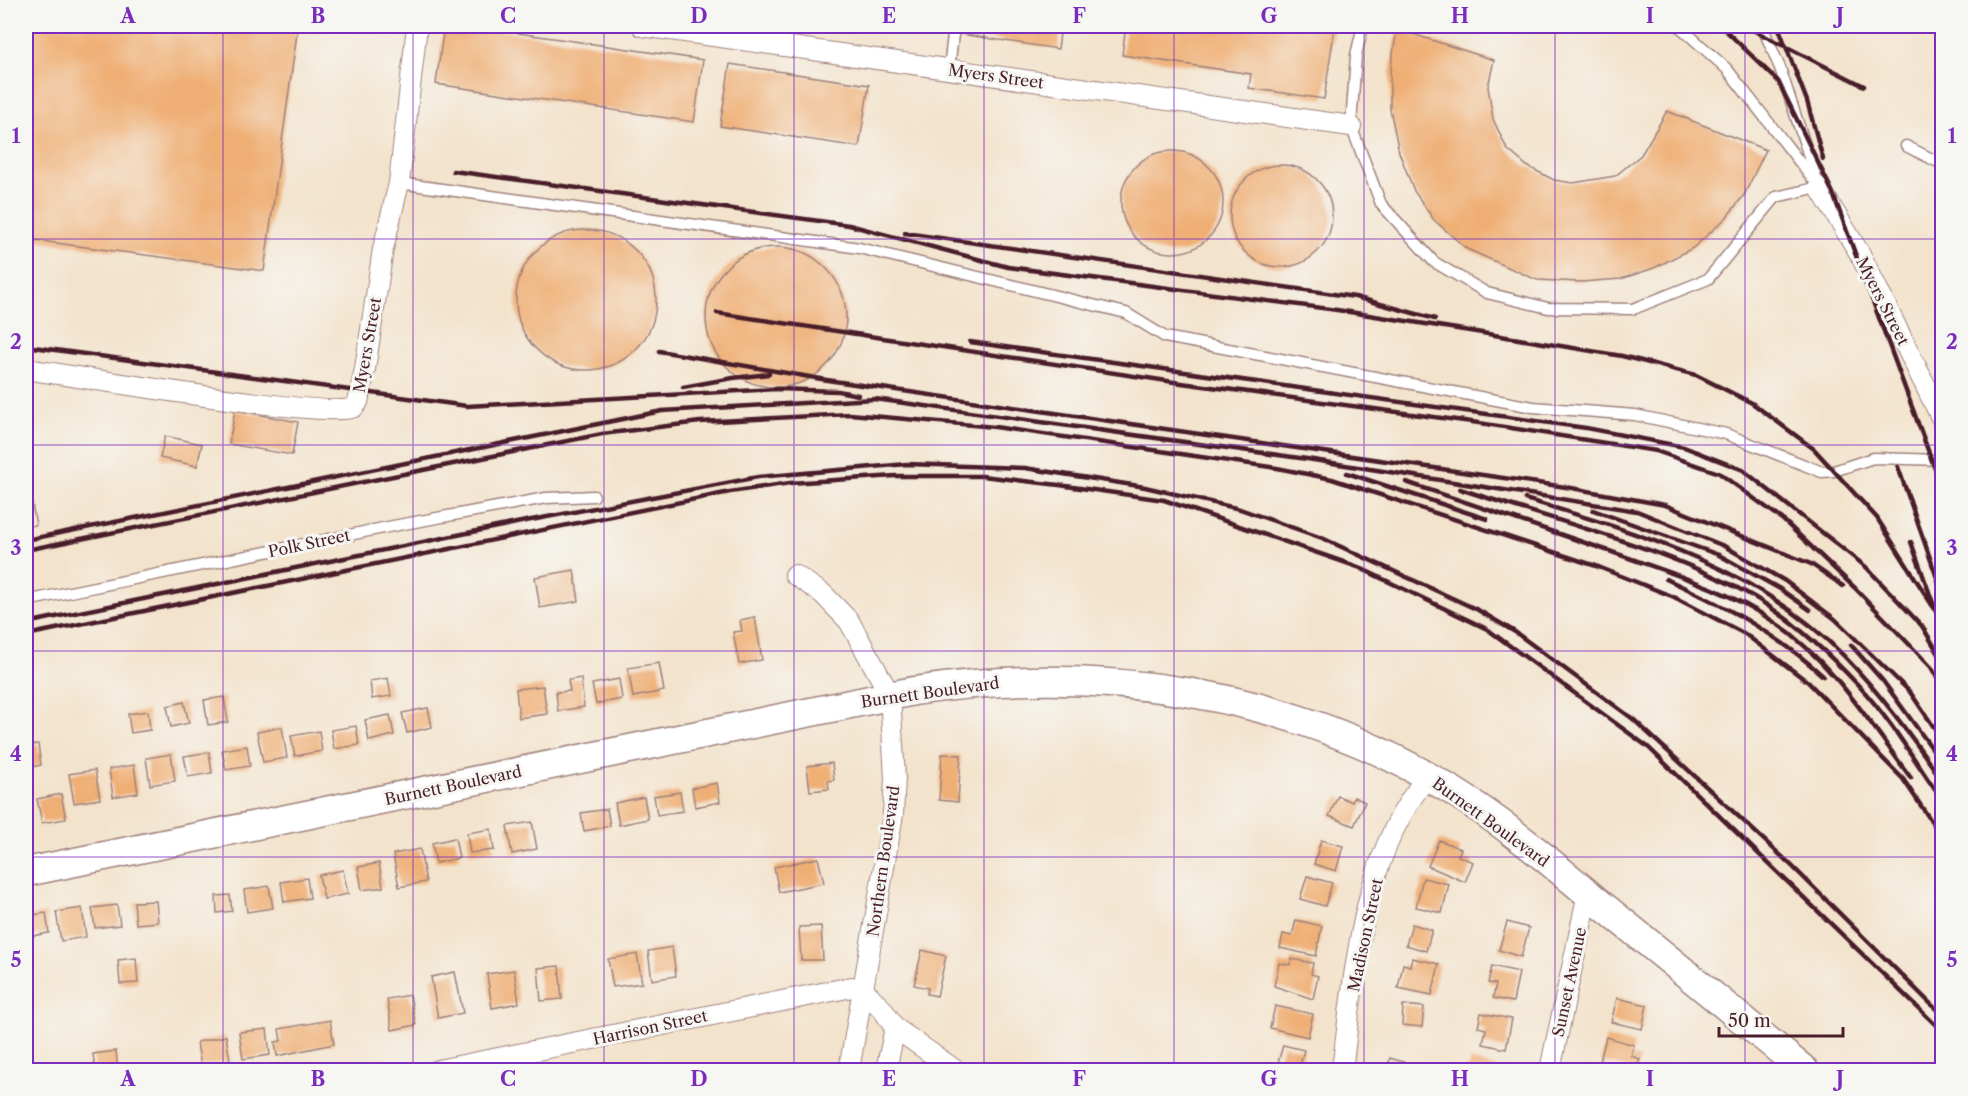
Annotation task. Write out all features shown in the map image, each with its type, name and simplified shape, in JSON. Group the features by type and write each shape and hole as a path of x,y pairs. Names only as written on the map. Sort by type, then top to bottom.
{"main road":[{"name":"Burnett Boulevard","path":"26,872 890,695 951,685 1035,679 1106,682 1186,690 1266,709 1312,723 1367,744 1428,776 1503,826 1804,1071"}],"street":[{"name":"Myers Street","path":"26,369 290,407 349,410 358,402 383,249 399,183 417,26"},
{"name":"Myers Street","path":"642,26 1351,126"},
{"name":"Myers Street","path":"1818,187 1860,254 1942,419"},
{"path":"795,575 823,594 849,621 890,695"},
{"name":"Northern Boulevard","path":"849,1071 893,814 895,778 890,695"},
{"name":"Madison Street","path":"1342,1071 1352,997 1372,889 1395,825 1428,776"},
{"name":"Sunset Avenue","path":"1550,1071 1588,893"},
{"name":"Harrison Street","path":"438,1071 842,987 863,989"},
{"path":"863,989 883,1010 895,1028 955,1071"},
{"path":"886,1071 895,1028"}],"lane":[{"path":"949,69 954,26"},
{"path":"1363,26 1356,55 1351,126 1381,204 1434,262 1487,293 1548,308 1634,309 1708,279 1776,197 1818,187"},
{"path":"1679,26 1726,69 1818,187"},
{"path":"1762,26 1780,68 1818,187"},
{"path":"1906,146 1942,164"},
{"path":"399,183 859,248 1126,314 1165,337 1533,407 1635,414 1726,434 1822,472 1834,471 1873,458 1942,460"},
{"name":"Polk Street","path":"26,601 415,522 546,498 594,496"}],"building":[{"path":"26,26 298,26 264,271 26,239"},
{"path":"444,26 470,26 703,60 694,122 436,84"},
{"path":"941,26 1061,26 1058,49 940,31"},
{"path":"1126,26 1335,26 1324,99 1249,88 1251,74 1122,55"},
{"path":"1397,29 1494,60 1488,87 1493,119 1507,149 1527,166 1554,180 1573,183 1615,176 1641,155 1667,111 1766,150 1744,195 1726,218 1693,248 1654,268 1621,279 1581,282 1537,280 1467,249 1434,220 1414,191 1399,152 1390,109 1390,73"},
{"path":"730,64 869,85 859,147 720,126"},
{"path":"1172,151 1201,159 1215,173 1223,202 1215,231 1201,245 1172,253 1143,245 1129,231 1121,202 1129,173 1143,159"},
{"path":"1281,165 1310,173 1324,187 1332,216 1324,245 1310,259 1281,267 1252,259 1238,245 1230,216 1238,187 1252,173"},
{"path":"586,230 613,236 625,242 635,251 644,261 650,273 656,300 650,327 644,339 635,349 625,358 613,364 586,370 559,364 547,358 537,349 528,339 522,327 516,300 522,273 528,261 537,251 547,242 559,236"},
{"path":"776,247 803,253 815,259 825,268 834,278 840,290 846,317 840,344 834,356 825,366 815,375 803,381 776,387 749,381 737,375 727,366 718,356 712,344 706,317 712,290 718,278 727,268 737,259 749,253"},
{"path":"235,410 298,422 292,455 229,444"},
{"path":"165,436 202,444 197,466 160,458"},
{"path":"26,472 36,525 26,527"},
{"path":"574,570 579,601 540,608 535,577"},
{"path":"755,617 762,660 739,664 733,632 742,631 740,620"},
{"path":"659,663 664,691 633,697 628,668"},
{"path":"388,678 391,696 372,699 370,681"},
{"path":"581,678 584,707 558,711 556,692 570,691 568,680"},
{"path":"619,679 622,699 596,704 592,684"},
{"path":"543,686 547,714 519,718 516,689"},
{"path":"224,697 228,722 208,725 204,700"},
{"path":"184,702 189,723 171,727 167,706"},
{"path":"428,708 432,727 407,733 402,713"},
{"path":"148,711 150,730 131,733 128,714"},
{"path":"390,715 394,735 369,741 365,720"},
{"path":"356,726 359,745 334,749 331,730"},
{"path":"282,727 287,758 263,762 257,732"},
{"path":"319,731 322,751 295,756 291,736"},
{"path":"38,744 41,765 28,768 26,746"},
{"path":"247,746 250,766 226,770 222,750"},
{"path":"209,752 212,773 188,777 184,756"},
{"path":"171,754 175,781 150,785 146,758"},
{"path":"942,754 961,755 958,802 939,800"},
{"path":"832,763 834,780 828,781 829,789 810,791 807,766"},
{"path":"134,765 138,793 113,797 109,769"},
{"path":"95,770 100,799 74,803 69,774"},
{"path":"717,783 720,802 695,807 692,788"},
{"path":"680,792 683,811 657,815 654,796"},
{"path":"61,794 66,819 42,823 37,799"},
{"path":"1338,796 1352,802 1354,797 1365,802 1354,826 1329,816"},
{"path":"644,797 648,819 619,825 615,803"},
{"path":"607,809 610,826 584,831 581,813"},
{"path":"532,822 537,849 512,854 507,826"},
{"path":"491,829 494,850 470,853 467,833"},
{"path":"455,838 459,858 436,863 432,843"},
{"path":"1321,840 1343,846 1336,871 1314,864"},
{"path":"1439,840 1461,849 1458,856 1473,862 1465,882 1428,866"},
{"path":"420,849 426,882 399,887 393,854"},
{"path":"818,858 824,883 779,892 774,867"},
{"path":"379,863 383,887 362,890 358,867"},
{"path":"343,870 348,894 324,899 319,875"},
{"path":"1307,876 1332,883 1325,906 1300,899"},
{"path":"307,878 310,898 284,902 281,882"},
{"path":"1423,878 1449,884 1442,913 1416,907"},
{"path":"269,886 273,908 247,912 244,890"},
{"path":"230,895 232,911 217,913 216,896"},
{"path":"156,901 158,922 136,924 134,902"},
{"path":"117,905 120,925 95,928 92,908"},
{"path":"82,908 86,937 61,941 56,912"},
{"path":"46,913 49,933 26,937 26,916"},
{"path":"1296,920 1322,926 1316,956 1280,948 1283,934 1292,936"},
{"path":"1507,922 1529,928 1521,957 1499,950"},
{"path":"1412,924 1432,930 1426,951 1406,945"},
{"path":"821,926 823,960 801,960 799,927"},
{"path":"672,947 676,976 652,980 648,951"},
{"path":"922,950 946,956 937,996 927,994 928,988 914,985"},
{"path":"637,954 642,983 613,987 608,959"},
{"path":"136,958 138,983 120,984 118,960"},
{"path":"1412,958 1439,964 1432,995 1398,988 1403,964 1410,966"},
{"path":"1291,959 1313,963 1311,974 1318,976 1313,999 1274,986 1279,963 1290,965"},
{"path":"559,966 562,999 541,1001 538,968"},
{"path":"1492,966 1519,972 1513,1002 1493,998 1496,984 1488,983"},
{"path":"514,970 519,1003 492,1008 487,974"},
{"path":"455,972 463,1013 438,1018 431,977"},
{"path":"410,995 416,1025 392,1030 387,999"},
{"path":"1617,998 1647,1005 1642,1029 1611,1022"},
{"path":"1403,1005 1424,1007 1422,1027 1402,1025"},
{"path":"1275,1006 1313,1014 1308,1037 1270,1028"},
{"path":"1481,1013 1512,1019 1506,1049 1483,1044 1486,1029 1478,1027"},
{"path":"330,1020 334,1044 277,1056 275,1042 281,1041 279,1029"},
{"path":"267,1029 270,1055 243,1059 239,1032"},
{"path":"226,1036 230,1060 201,1067 197,1042"},
{"path":"1606,1037 1634,1045 1631,1056 1640,1059 1637,1070 1600,1061"},
{"path":"1283,1045 1304,1050 1299,1070 1276,1070"},
{"path":"116,1051 118,1070 95,1070 93,1054"},
{"path":"1390,1058 1416,1066 1415,1070 1387,1070"},
{"path":"1471,1060 1505,1070 1468,1070"},
{"path":"699,1065 699,1070 675,1070 675,1066"}],"railway":[{"path":"1721,26 1778,81 1832,191 1942,488"},
{"path":"1745,26 1864,86"},
{"path":"1778,26 1807,101 1823,159"},
{"path":"453,171 849,225 1008,267 1337,310 1622,356 1696,375 1752,403 1814,449 1877,518 1937,613"},
{"path":"905,233 1355,297 1435,319"},
{"path":"717,313 1174,382 1479,423 1656,451 1719,473 1781,518 1855,588 1931,667 1942,686"},
{"path":"970,342 1586,428 1684,447 1743,470 1866,567 1922,626 1942,659"},
{"path":"26,346 467,406 777,389 838,391 858,395"},
{"path":"659,351 827,380 1566,487 1665,505 1811,564 1843,586"},
{"path":"683,387 769,374"},
{"path":"26,540 662,411 875,399 1307,459 1637,511 1724,546 1785,581 1835,619 1910,692 1942,739"},
{"path":"26,550 602,434 700,422 850,414 995,427 1277,468 1332,479 1596,566 1674,597 1745,634 1808,682 1903,779 1942,837"},
{"path":"26,623 526,521 758,477 907,464 1025,468 1145,487 1240,509 1322,538 1478,610 1515,632 1633,719 1790,864 1942,1015"},
{"path":"1898,467 1942,592"},
{"path":"1347,473 1487,519"},
{"path":"26,635 730,492 790,483 895,476 982,476 1164,500 1358,567 1487,629 1648,747 1942,1031"},
{"path":"1406,482 1675,574 1716,590 1755,610 1795,638 1832,674 1911,778"},
{"path":"1460,489 1643,548 1714,577 1763,602 1807,635 1871,699 1942,800"},
{"path":"1525,499 1653,540 1695,557 1774,599 1811,625 1858,670 1896,716 1942,780"},
{"path":"1593,510 1719,555 1780,589 1810,610"},
{"path":"1911,542 1942,628"},
{"path":"1666,579 1749,621 1787,646 1823,676"},
{"path":"1851,645 1883,681 1942,762"}]}
